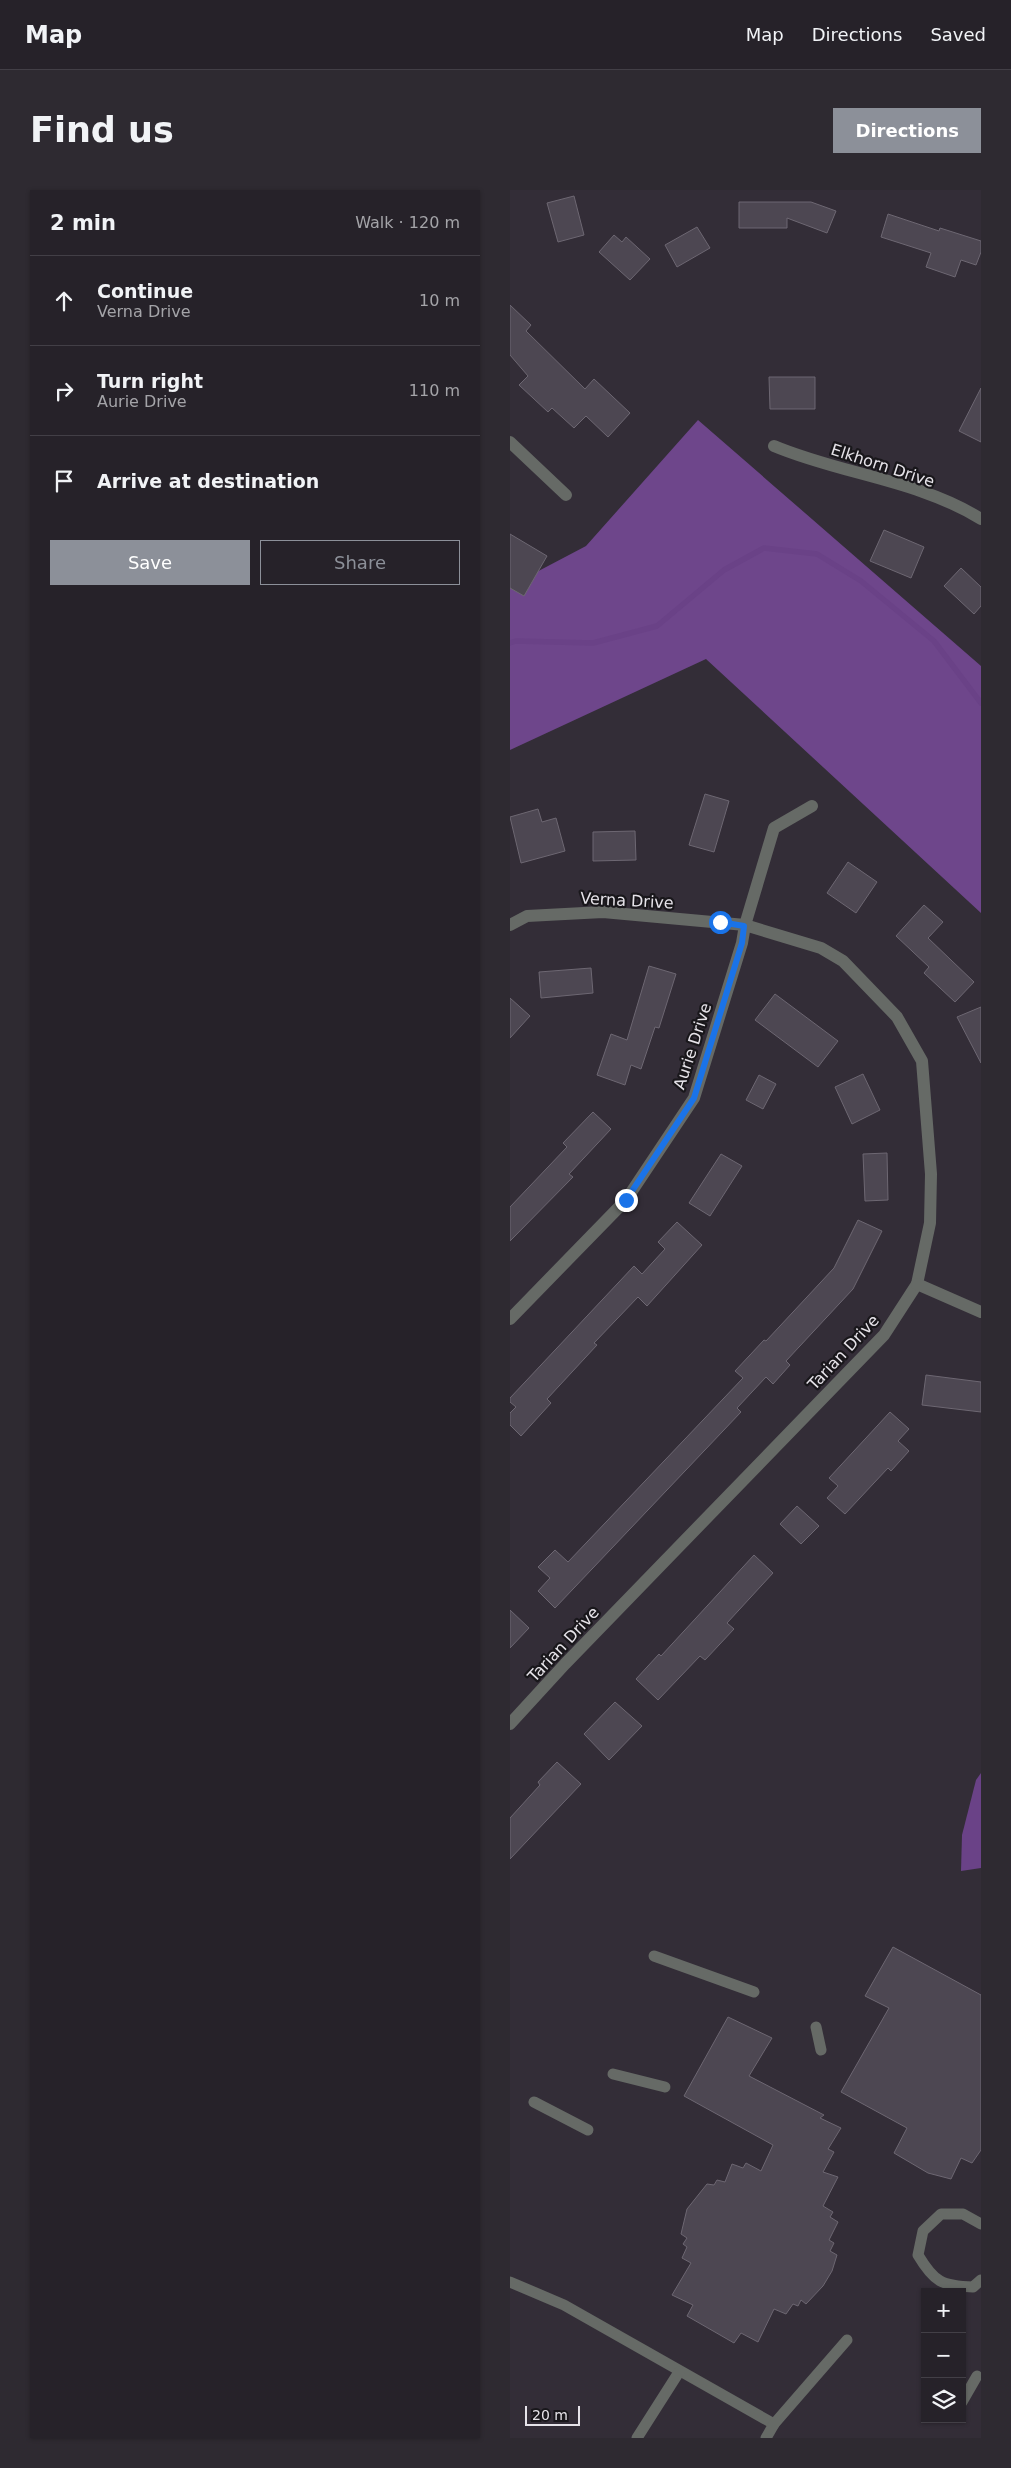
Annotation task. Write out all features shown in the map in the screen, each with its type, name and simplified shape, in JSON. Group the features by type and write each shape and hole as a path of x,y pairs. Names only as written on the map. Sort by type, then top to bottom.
{"street":[{"path":"510,442 566,495"},
{"name":"Elkhorn Drive","path":"774,446 795,455 907,486 981,519"},
{"name":"Aurie Drive","path":"510,1319 626,1200 694,1098 742,943 744,926 774,828 812,806"},
{"name":"Verna Drive","path":"510,925 527,916 603,912 744,926"},
{"name":"Tarian Drive","path":"510,1724 565,1664 884,1335 917,1284 930,1223 931,1174 922,1061 897,1016 843,961 821,948 744,926"},
{"path":"917,1284 981,1312"}],"lane":[{"path":"654,1956 754,1992"},
{"path":"816,2027 821,2050"},
{"path":"613,2074 664,2087"},
{"path":"534,2102 588,2130"},
{"path":"981,2224 963,2214 941,2214 923,2231 918,2255 930,2275 953,2287 973,2287 981,2280"},
{"path":"510,2282 564,2305 679,2372 774,2424"},
{"path":"766,2438 774,2424 847,2340"},
{"path":"638,2438 679,2372"},
{"path":"966,2395 977,2376"}],"shaded area":[{"path":"698,420 981,666 981,913 706,659 510,750 510,586 586,546"},
{"path":"981,1773 981,1868 961,1871 962,1835 976,1780"}],"building":[{"path":"574,196 584,235 558,242 547,203"},
{"path":"739,202 811,202 836,211 827,233 787,218 787,228 739,228"},
{"path":"888,214 939,231 940,228 981,241 981,252 976,265 961,260 955,277 926,267 931,253 881,237"},
{"path":"697,227 710,248 677,267 665,245"},
{"path":"614,235 622,242 626,237 650,259 630,280 599,252"},
{"path":"510,305 531,325 526,331 585,389 594,379 630,413 608,437 586,416 574,428 552,408 548,412 519,385 528,376 510,355"},
{"path":"769,377 815,377 815,409 770,409"},
{"path":"981,388 981,442 959,431"},
{"path":"884,530 924,547 911,578 870,561"},
{"path":"510,534 547,556 524,596 510,588"},
{"path":"961,568 981,587 981,606 974,614 944,586"},
{"path":"705,794 729,801 714,852 689,845"},
{"path":"538,809 542,822 556,818 565,851 521,863 510,817"},
{"path":"635,831 636,860 593,861 593,832"},
{"path":"848,862 877,882 856,913 827,893"},
{"path":"924,905 943,922 928,938 974,982 955,1002 924,973 929,967 896,936"},
{"path":"649,966 676,974 659,1028 655,1027 641,1069 631,1065 625,1085 597,1075 611,1034 627,1040"},
{"path":"591,968 593,993 541,998 539,972"},
{"path":"775,994 838,1041 818,1067 755,1020"},
{"path":"510,998 530,1016 510,1038"},
{"path":"981,1007 981,1063 957,1017"},
{"path":"863,1074 880,1110 852,1124 835,1087"},
{"path":"759,1075 776,1084 763,1109 746,1100"},
{"path":"593,1112 611,1129 569,1174 573,1177 510,1241 510,1207 567,1147 563,1143"},
{"path":"887,1153 888,1200 865,1201 863,1154"},
{"path":"721,1154 742,1166 710,1216 689,1203"},
{"path":"858,1220 882,1231 853,1289 786,1361 790,1365 773,1384 766,1377 737,1408 741,1412 555,1608 538,1591 550,1578 538,1567 555,1550 568,1562 743,1378 735,1371 764,1340 766,1341 834,1268"},
{"path":"677,1222 702,1245 647,1306 638,1297 594,1343 597,1345 547,1399 551,1403 521,1436 510,1425 510,1413 516,1407 510,1402 510,1398 634,1266 642,1274 665,1249 658,1242"},
{"path":"926,1375 981,1382 981,1412 922,1405"},
{"path":"890,1412 909,1429 898,1441 909,1451 891,1471 888,1468 845,1514 827,1498 838,1486 829,1478"},
{"path":"797,1506 819,1526 801,1544 780,1524"},
{"path":"754,1555 773,1573 727,1623 734,1629 705,1660 700,1656 658,1700 636,1679 659,1654 661,1656"},
{"path":"510,1610 529,1628 510,1648"},
{"path":"615,1702 642,1726 609,1760 584,1734"},
{"path":"557,1762 581,1784 510,1859 510,1818 540,1785 538,1782"},
{"path":"893,1947 981,1995 981,2150 972,2163 961,2158 951,2179 928,2173 894,2153 907,2128 841,2092 889,2008 865,1996"},
{"path":"728,2017 772,2038 749,2076 824,2115 820,2118 841,2128 828,2149 834,2152 823,2172 838,2177 823,2206 833,2212 830,2217 838,2222 829,2240 834,2243 830,2251 837,2255 832,2271 823,2286 806,2304 801,2300 798,2306 793,2304 786,2314 774,2309 758,2342 741,2333 734,2343 687,2316 693,2305 672,2295 691,2263 682,2258 687,2247 683,2244 687,2238 681,2234 687,2209 707,2184 714,2185 717,2180 725,2182 732,2164 743,2168 746,2163 761,2171 773,2145 684,2096"}],"waterway":[{"path":"510,643 516,641 593,643 657,626 724,570 764,548 817,554 861,581 934,641 981,703"}],"route":[{"path":"626,1200 666,1143 694,1098 742,943 744,926 720,922"}]}
